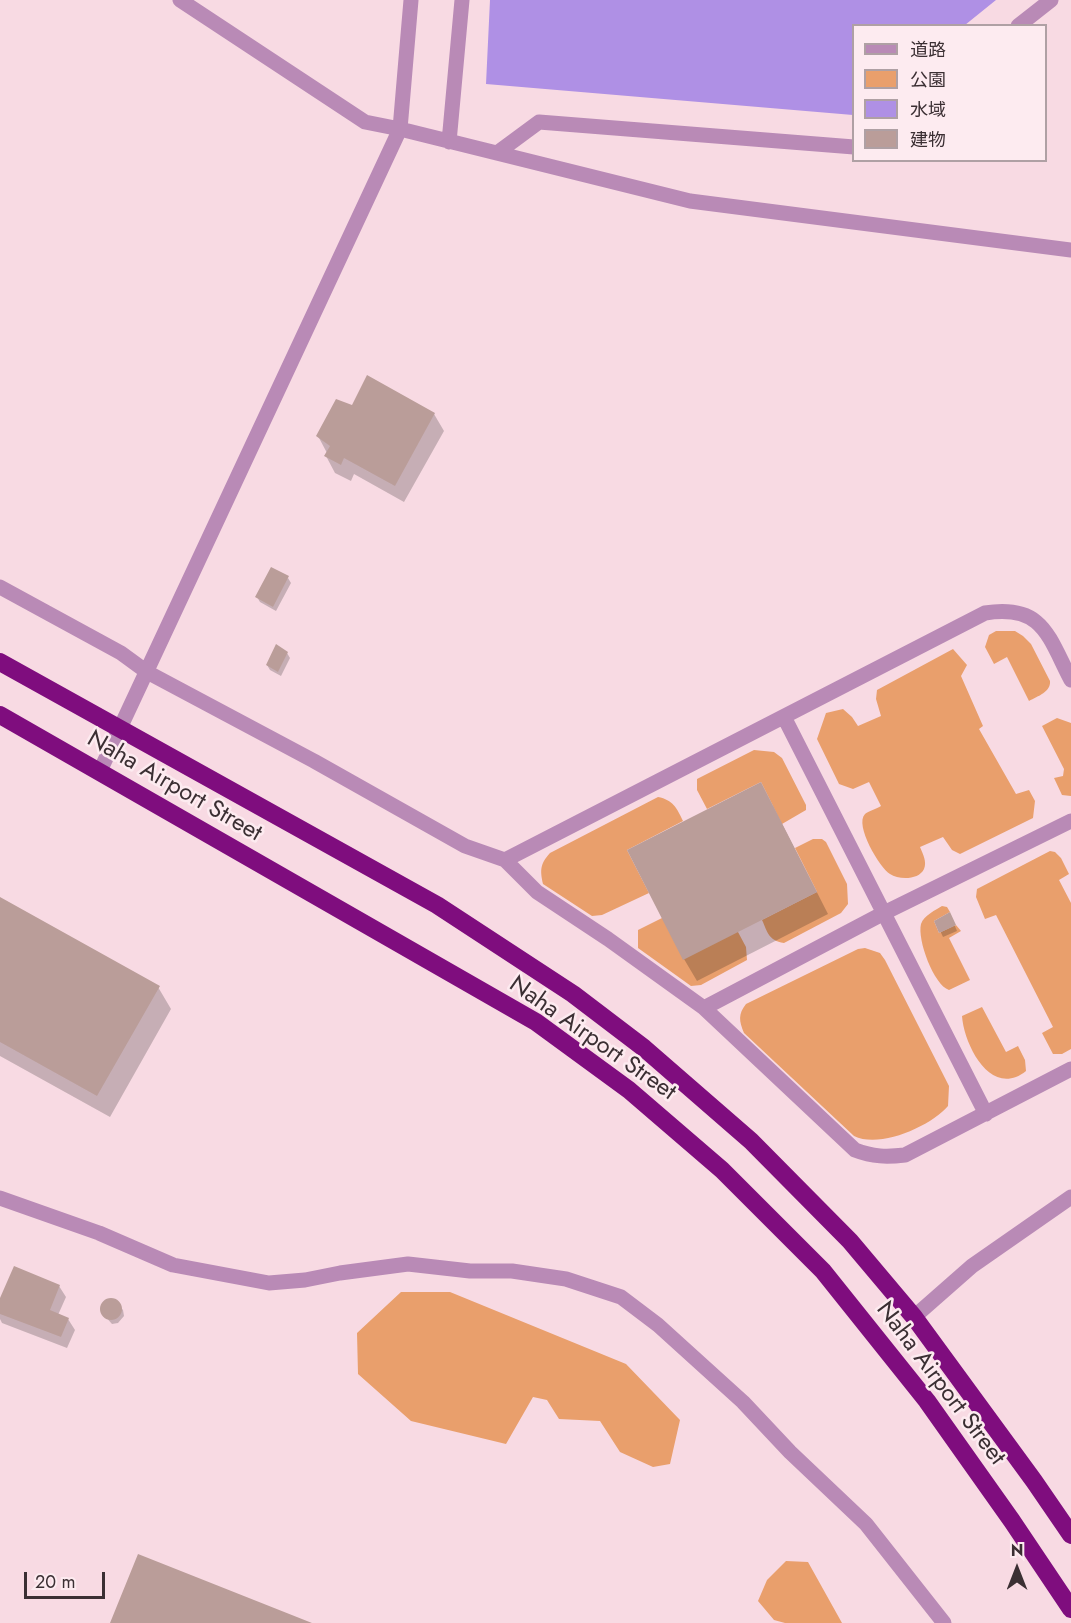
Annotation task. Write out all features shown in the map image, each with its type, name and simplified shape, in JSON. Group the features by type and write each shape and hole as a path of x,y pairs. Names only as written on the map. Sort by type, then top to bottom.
{"highway":[{"name":"Naha Airport Street","path":"0,662 437,905 573,994 644,1048 751,1141 850,1241 914,1317 1071,1535"},
{"name":"Naha Airport Street","path":"0,715 536,1022 630,1090 722,1170 823,1271 927,1401 1071,1609"}],"lane":[{"path":"180,0 365,122 690,201 1071,250"},
{"path":"100,771 400,129 411,0"},
{"path":"449,142 462,0"},
{"path":"1021,24 1051,0"},
{"path":"497,153 539,122 852,147"},
{"path":"0,587 121,653 147,672 314,761 465,846 505,860 537,892 608,939 704,1008 855,1150 870,1156 905,1155 1071,1069"},
{"path":"505,860 985,613 1016,611 1031,617 1045,630 1071,680"},
{"path":"784,717 986,1114"},
{"path":"704,1008 884,913 1071,821"},
{"path":"914,1317 972,1266 1071,1197"},
{"path":"0,1198 99,1233 173,1265 269,1283 305,1280 408,1264 470,1270 512,1271 566,1279 621,1297 658,1325 743,1402 790,1452 866,1524 944,1623"}],"green space":[{"path":"996,631 1015,631 1031,644 1050,681 1050,685 1043,693 1029,701 1007,657 994,664 985,647 989,635"},
{"path":"953,649 967,665 961,676 983,726 979,729 1016,794 1029,790 1035,801 1033,818 960,854 952,850 943,837 920,847 924,858 924,869 913,877 898,877 890,874 880,864 865,836 863,819 865,814 881,806 869,782 853,789 839,784 817,739 826,713 843,709 858,726 881,716 876,699 877,690"},
{"path":"1057,718 1071,723 1071,796 1062,795 1054,778 1063,776 1064,769 1042,726"},
{"path":"754,750 774,752 782,758 806,805 806,810 782,824 761,782 707,809 697,790 697,779"},
{"path":"658,797 674,805 683,821 627,850 649,893 602,915 592,916 543,884 542,867 550,853"},
{"path":"813,839 822,839 826,842 847,884 848,904 841,913 784,943 779,942 769,935 762,920 817,892 795,848"},
{"path":"1050,851 1055,852 1061,858 1069,874 1059,880 1071,903 1071,1049 1062,1054 1053,1054 1042,1033 1053,1027 996,915 985,919 976,897 977,889"},
{"path":"942,906 947,907 950,912 934,921 939,933 956,925 961,931 949,938 970,980 949,990 943,986 932,971 924,951 920,931 925,918"},
{"path":"662,918 738,932 746,947 747,960 701,985 691,986 638,948 638,930"},
{"path":"865,948 880,953 885,960 949,1086 948,1106 940,1114 918,1128 877,1140 854,1136 744,1033 740,1021 746,1004 858,949"},
{"path":"982,1007 1006,1052 1018,1046 1025,1060 1026,1071 1013,1078 1002,1078 991,1074 974,1054 968,1041 962,1016"},
{"path":"401,1292 450,1292 626,1364 680,1420 670,1464 653,1467 620,1452 600,1421 559,1419 547,1400 533,1397 506,1444 411,1421 358,1374 357,1333"},
{"path":"786,1561 808,1562 842,1623 785,1623 774,1620 758,1601 767,1580"}],"water":[{"path":"490,0 996,0 966,24 852,24 852,115 486,84"}],"building":[{"path":"367,375 435,413 395,486 344,458 341,465 324,456 330,446 316,436 336,399 352,405"},
{"path":"271,567 289,576 273,607 255,597"},
{"path":"276,644 288,652 278,672 266,665"},
{"path":"761,782 817,892 683,960 627,850"},
{"path":"0,897 160,986 97,1096 0,1042"},
{"path":"950,912 956,925 939,933 934,921"},
{"path":"14,1266 60,1285 50,1310 69,1318 61,1337 0,1314 0,1298"},
{"path":"111,1298 119,1301 122,1309 119,1317 111,1320 103,1317 100,1309 103,1301"},
{"path":"138,1554 312,1623 110,1623"}]}
